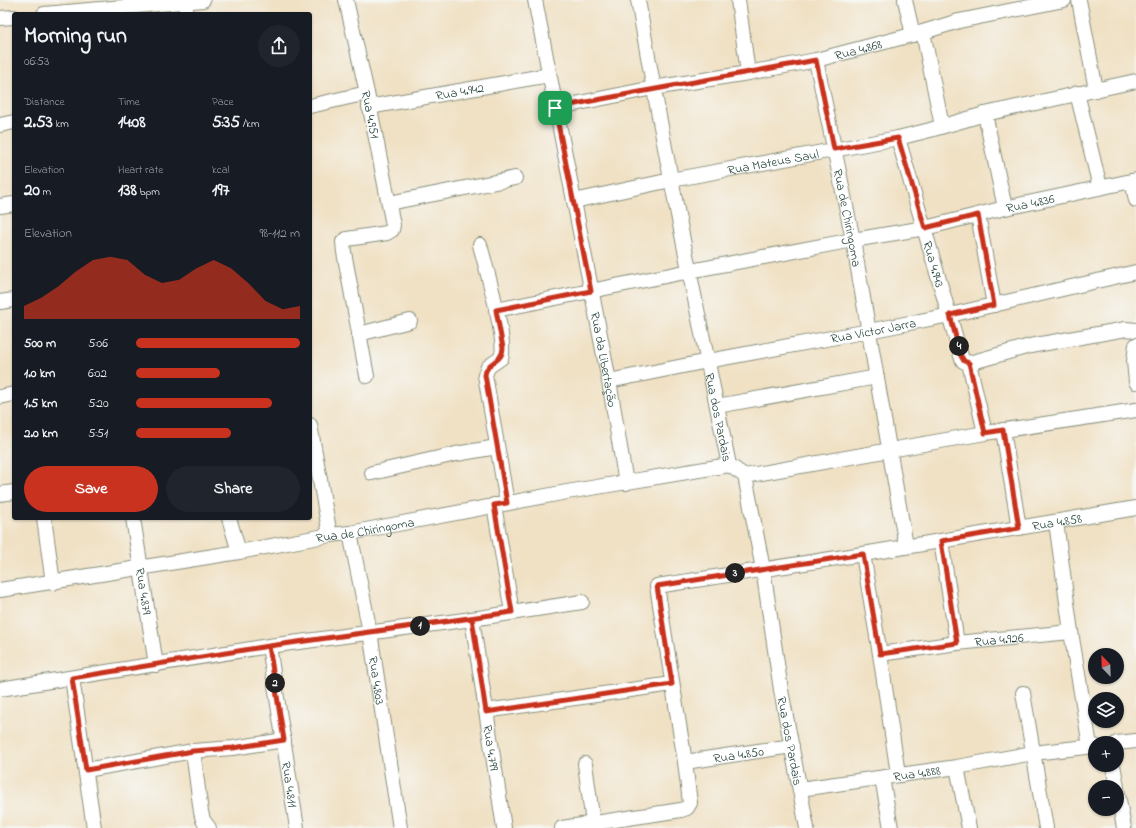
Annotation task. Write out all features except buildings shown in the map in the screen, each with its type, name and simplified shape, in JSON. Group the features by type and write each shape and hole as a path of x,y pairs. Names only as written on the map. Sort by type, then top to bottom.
{"street":[{"path":"95,12 186,8 203,0"},
{"name":"Rua 4.951","path":"346,0 393,225 392,230 388,233 347,239 343,242 359,334"},
{"name":"Rua da Libertação","path":"535,0 609,382 626,483"},
{"name":"Rua dos Pardais","path":"638,0 671,180 729,465 745,476 762,569 781,690 807,828"},
{"path":"738,0 748,73"},
{"path":"905,0 918,34 942,126"},
{"name":"Rua 4.868","path":"555,108 654,88 748,73 816,60 918,34 959,21 1064,0"},
{"path":"1079,0 1096,90"},
{"path":"0,18 12,17"},
{"name":"Rua de Chiringoma","path":"816,60 853,240 906,546"},
{"name":"Rua 4.942","path":"312,106 368,100 549,75"},
{"name":"Rua Mateus Saul","path":"574,201 671,180 898,138 985,114 1136,81"},
{"path":"1077,93 1100,187"},
{"path":"985,114 1005,208"},
{"path":"0,125 12,122"},
{"name":"Rua 4.943","path":"898,138 961,356 964,361 969,363"},
{"path":"389,203 515,178"},
{"path":"1134,180 1136,200"},
{"name":"Rua 4.836","path":"496,310 690,271 925,228 1005,208 1134,180"},
{"path":"0,206 12,204"},
{"path":"978,215 994,305"},
{"path":"480,245 496,310 503,348 501,358 488,366 485,375 497,447 512,612"},
{"name":"Rua Victor Jarra","path":"609,382 708,361 950,315 1136,272"},
{"path":"0,302 12,300"},
{"path":"367,376 359,334 410,322"},
{"path":"985,433 969,363 1030,346 1126,330 1136,330"},
{"path":"1136,345 1134,361 1136,382"},
{"path":"717,406 877,377"},
{"path":"0,397 12,394"},
{"path":"745,476 890,449 1136,410"},
{"path":"1003,430 1019,528"},
{"path":"312,436 330,535"},
{"path":"372,473 456,454 497,447"},
{"name":"Rua de Chiringoma","path":"0,590 53,583 239,552 330,535 350,533 501,504 729,465"},
{"path":"0,494 12,492"},
{"name":"Rua 4.858","path":"672,684 657,586 863,554 1136,508"},
{"path":"44,520 53,583"},
{"name":"Rua 4.879","path":"133,520 142,567 156,665"},
{"path":"230,520 239,552"},
{"path":"1056,522 1071,632 1091,736"},
{"name":"Rua 4.803","path":"350,533 370,632 400,828"},
{"path":"941,541 957,643"},
{"path":"863,554 898,774"},
{"path":"0,689 269,646 582,602"},
{"name":"Rua 4.799","path":"472,618 504,828"},
{"name":"Rua 4.926","path":"880,654 957,643 1071,632"},
{"name":"Rua 4.811","path":"269,646 297,828"},
{"path":"72,678 94,828"},
{"path":"486,712 672,684 690,800 688,806 681,810 637,822 593,823 562,828"},
{"path":"1023,693 1046,828"},
{"path":"86,770 193,751 233,748 284,740"},
{"path":"1124,742 1136,740"},
{"name":"Rua 4.850","path":"685,762 792,746"},
{"name":"Rua 4.888","path":"800,789 882,778 898,774 957,767 1033,753 1088,747"},
{"path":"193,751 200,812 203,820 209,828"},
{"path":"585,764 593,823"},
{"path":"957,767 969,828"},
{"path":"882,778 890,828"},
{"path":"1122,816 1124,828"}],"route":[{"path":"555,108 591,291 496,310 503,354 501,358 488,366 485,375 507,503 494,505 512,612 269,646 72,678 86,770 193,751 233,748 284,740 269,646 472,618 486,712 672,684 657,586 863,554 880,654 957,643 941,541 1019,528 1003,430 985,433 969,363 964,361 961,356 950,315 994,305 978,215 925,228 898,138 834,149 816,60 748,73 654,88 555,108"}]}
